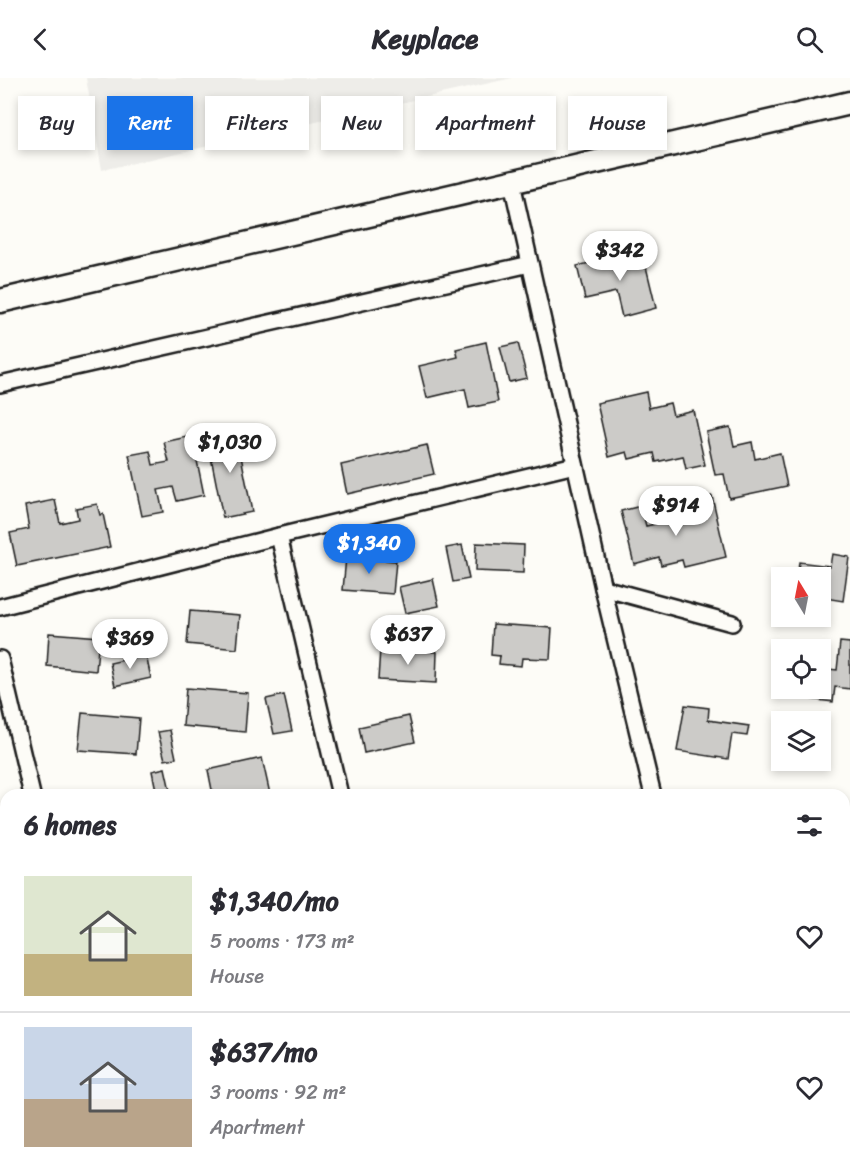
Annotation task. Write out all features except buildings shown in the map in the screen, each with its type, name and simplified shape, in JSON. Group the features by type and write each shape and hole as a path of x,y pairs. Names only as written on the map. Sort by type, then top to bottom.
{"street":[{"path":"0,301 850,103"},
{"path":"512,183 603,588 652,789"},
{"path":"0,384 530,264"},
{"path":"0,607 279,536 575,465"},
{"path":"279,536 339,789"},
{"path":"603,588 732,623"},
{"path":"0,659 31,789"}],"shaded area":[{"path":"86,78 512,78 432,96 415,96 415,100 403,102 403,96 321,96 321,121 309,124 309,96 205,96 205,147 193,150 193,96 107,96 107,150 191,150 102,170 95,130 95,96 89,96"}]}
